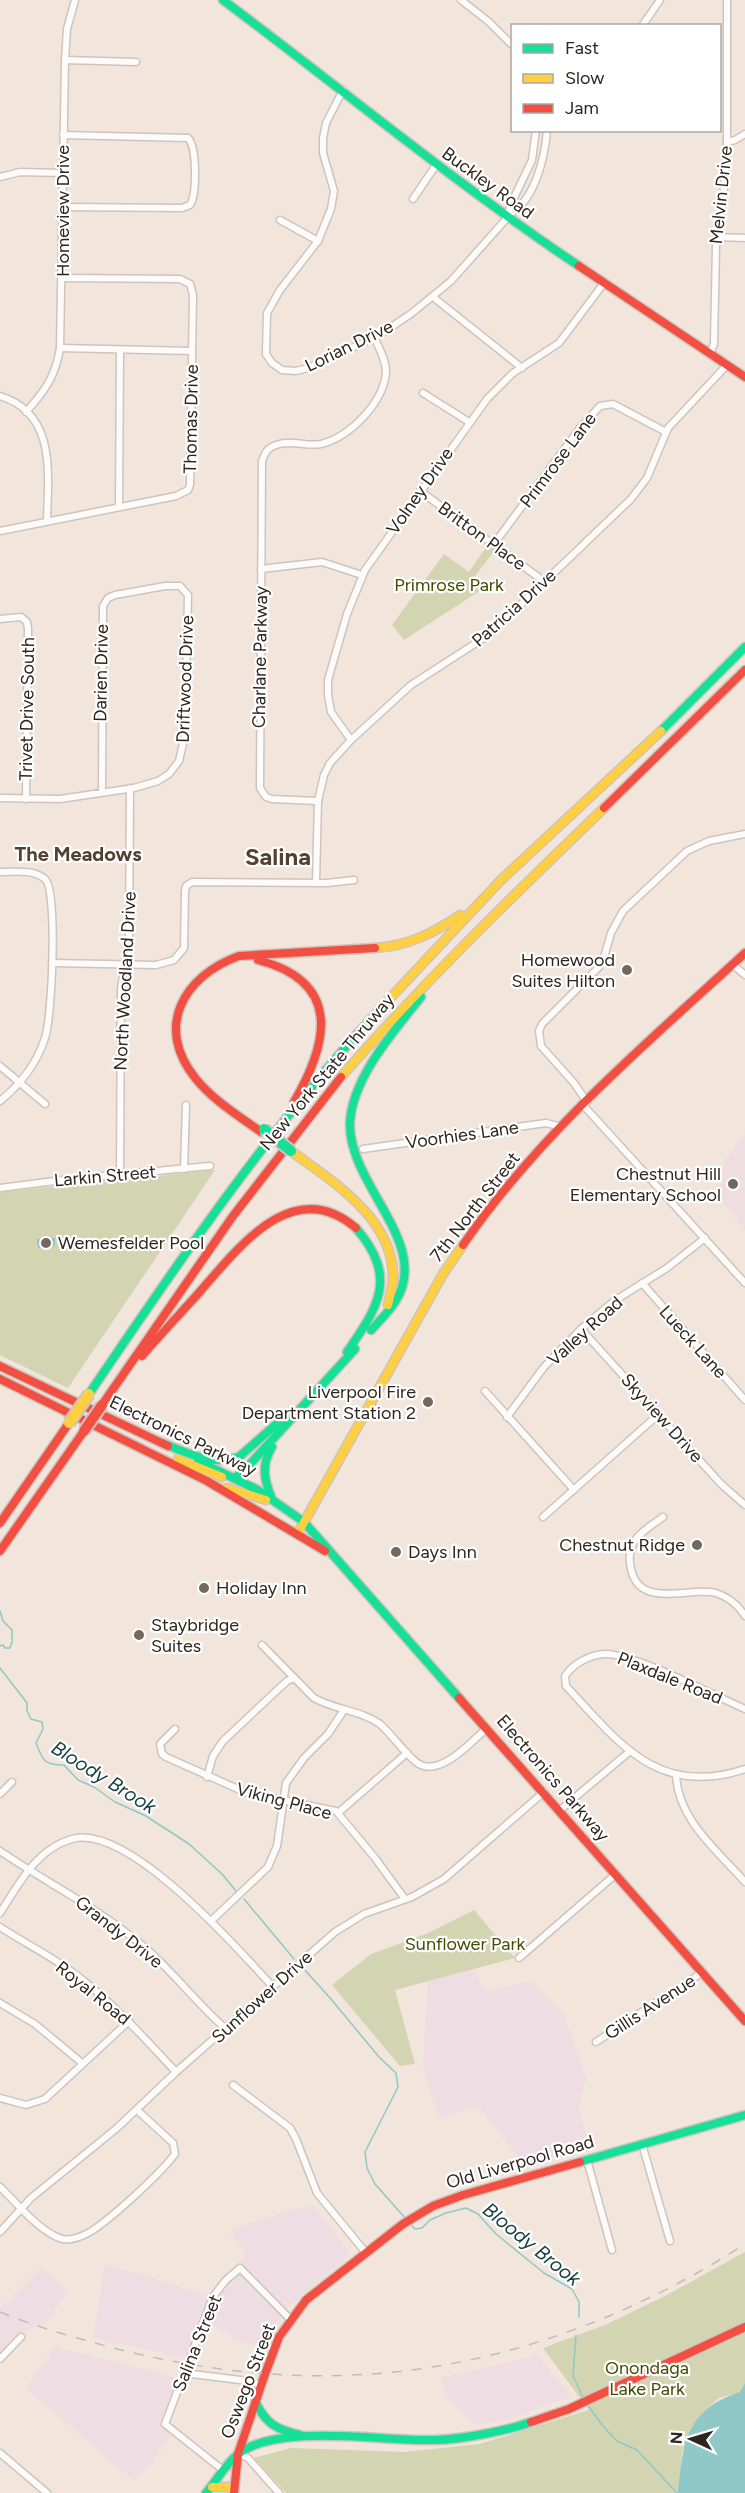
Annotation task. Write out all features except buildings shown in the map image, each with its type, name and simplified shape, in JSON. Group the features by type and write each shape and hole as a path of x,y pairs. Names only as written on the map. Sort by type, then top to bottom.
{"main road":[{"name":"Buckley Road","path":"223,0 344,90 436,165 604,283 745,376"},
{"name":"New York State Thruway","path":"0,1523 188,1248 276,1132 366,1024 501,880 674,719 745,647"},
{"name":"New York State Thruway","path":"0,1551 220,1233 296,1132 394,1016 464,944 745,670"},
{"path":"371,1330 387,1307 393,1286 393,1261 388,1245 374,1222 354,1201 198,1081 183,1059 178,1046 177,1023 184,999 198,978 215,964 239,957 377,949 415,941 453,921 501,880"},
{"path":"162,1443 209,1461 230,1460 243,1453 295,1411 392,1308 400,1291 405,1262 397,1231 365,1180 354,1156 351,1114 355,1099 378,1056 409,1011 464,944"},
{"name":"7th North Street","path":"298,1533 463,1243 499,1197 585,1103 745,953"},
{"path":"262,1131 201,1079 188,1062 181,1039 181,1021 185,1006 197,984 212,971 245,960 269,962 289,970 310,990 320,1014 322,1038 314,1065 276,1132"},
{"path":"222,1488 242,1474 376,1318 382,1307 389,1282 386,1252 372,1227 359,1211 290,1152"},
{"path":"114,1388 216,1273 255,1233 287,1213 305,1209 327,1211 343,1217 357,1227 369,1240 380,1265 380,1294 375,1309 347,1352"},
{"name":"Electronics Parkway","path":"0,1365 234,1478 272,1499 304,1522 703,1972 743,2014"},
{"name":"Electronics Parkway","path":"0,1379 222,1488 336,1558"},
{"path":"272,1499 264,1480 264,1460 295,1411"},
{"path":"130,1441 214,1474 234,1478"},
{"path":"222,1488 232,1488 287,1509 302,1511 317,1500"},
{"name":"Old Liverpool Road","path":"326,2285 406,2221 433,2206 463,2195 745,2115"},
{"name":"Oswego Street","path":"209,2490 238,2454 276,2343 290,2319 306,2300 326,2285"},
{"path":"234,2492 238,2454 267,2440 284,2437 415,2441 455,2439 518,2427 584,2401 745,2327"},
{"path":"256,2403 265,2421 274,2428 312,2437"},
{"path":"209,2490 229,2487 234,2492"}],"street":[{"name":"Homeview Drive","path":"26,412 54,377 60,348 64,60 67,29 75,0"},
{"path":"461,0 511,43"},
{"path":"643,24 660,0"},
{"name":"Melvin Drive","path":"710,354 714,344 717,237 723,200 727,142 727,0"},
{"path":"64,60 136,62"},
{"name":"Lorian Drive","path":"344,90 326,123 323,138 323,153 333,183 334,200 318,241 280,290 267,313 265,348 268,359 282,370 296,371 309,368 374,337 433,297 464,268 508,216 519,208 541,164 547,132"},
{"path":"508,216 511,204 532,160 536,132"},
{"path":"727,142 745,134"},
{"path":"63,135 188,138 194,147 194,195 190,205 182,208 63,207"},
{"path":"532,160 541,164"},
{"path":"412,199 436,165"},
{"path":"0,177 20,172 63,173"},
{"path":"280,220 318,241"},
{"path":"717,237 745,238"},
{"name":"Thomas Drive","path":"0,531 176,496 188,490 190,485 193,289 186,281 62,278"},
{"name":"Volney Drive","path":"351,740 331,712 328,680 347,614 362,575 420,490 496,388 559,343 604,283"},
{"path":"433,297 522,368"},
{"name":"Charlane Parkway","path":"318,801 272,799 266,797 260,788 262,463 265,452 270,447 279,443 323,443 352,428 363,416 382,388 386,371 374,337"},
{"path":"60,348 192,351"},
{"path":"119,507 120,350"},
{"name":"Patricia Drive","path":"316,882 318,801 324,775 330,763 351,740 423,675 474,646 490,634 638,491 652,469 666,432 727,365"},
{"path":"423,393 469,422"},
{"path":"0,396 26,412 38,426 46,446 47,521"},
{"name":"Primrose Lane","path":"494,544 580,428 600,406 613,404 666,432"},
{"name":"Britton Place","path":"420,490 545,582"},
{"path":"261,568 322,562 362,575"},
{"name":"Darien Drive","path":"102,791 103,606 108,598 165,585 177,585 183,589"},
{"name":"Driftwood Drive","path":"0,798 60,799 146,786 169,774 179,761 184,746 188,595 183,589"},
{"name":"Trivet Drive South","path":"0,619 16,616 26,621 28,629 26,799"},
{"name":"North Woodland Drive","path":"120,1174 121,989 129,938 130,789"},
{"path":"745,834 710,841 687,851 623,911 611,933 599,967 542,1024 539,1031 541,1046 574,1083 585,1103 745,1283"},
{"path":"0,872 39,875 48,883 52,903 51,1005 46,1036 30,1070 20,1083 0,1101"},
{"path":"52,963 167,963 181,953 185,935 185,891 189,884 354,880"},
{"path":"732,964 745,975"},
{"path":"0,1066 45,1104"},
{"path":"184,1169 186,1105"},
{"name":"Voorhies Lane","path":"363,1149 527,1126 546,1124 562,1127"},
{"name":"Larkin Street","path":"0,1188 210,1166"},
{"name":"Valley Road","path":"507,1417 544,1367 581,1329 614,1302 675,1262 705,1238"},
{"name":"Lueck Lane","path":"642,1283 745,1400"},
{"name":"Skyview Drive","path":"581,1329 721,1485 745,1505"},
{"path":"485,1391 574,1490"},
{"path":"543,1517 659,1414"},
{"path":"663,1517 642,1532 631,1546 630,1564 640,1585 654,1594 700,1592 720,1594 739,1606 745,1616"},
{"path":"262,1645 314,1698 344,1710 362,1714 380,1724 406,1753 426,1767 442,1765 487,1728"},
{"name":"Plaxdale Road","path":"629,1752 566,1686 565,1676 573,1667 593,1656 613,1654 643,1664 745,1709"},
{"path":"207,1777 213,1756 223,1741 272,1695 294,1678"},
{"path":"211,1921 261,1875 271,1862 277,1846 283,1800 290,1776 328,1734 344,1710"},
{"name":"Viking Place","path":"175,1730 160,1744 162,1754 207,1777 247,1793 338,1813 405,1899"},
{"path":"560,1810 629,1752 676,1775 705,1777 745,1769"},
{"path":"338,1813 406,1753"},
{"path":"676,1775 677,1789 686,1814 745,1882"},
{"path":"0,1794 12,1782"},
{"name":"Sunflower Drive","path":"0,2232 31,2198 137,2109 335,1932 352,1920 405,1899 444,1879 544,1792"},
{"path":"0,1913 39,1858 65,1841 75,1838 95,1839 121,1851 162,1878 211,1921 273,1987"},
{"name":"Grandy Drive","path":"0,1851 107,1917 135,1939 159,1960 226,2029"},
{"path":"519,1958 616,1874"},
{"name":"Royal Road","path":"0,1927 77,1976 129,2020 176,2073"},
{"name":"Gillis Avenue","path":"596,2042 703,1972"},
{"path":"0,2003 34,2024 82,2063"},
{"path":"0,2098 26,2105 45,2099 129,2020"},
{"path":"234,2085 290,2128 317,2193 366,2253"},
{"path":"0,2187 50,2233 65,2239 80,2237 105,2221 175,2154 173,2143 137,2109"},
{"path":"642,2144 670,2241"},
{"path":"587,2160 612,2250"},
{"name":"Salina Street","path":"224,2471 165,2424 213,2297 225,2281 240,2268 290,2319"},
{"path":"0,2359 21,2337"},
{"path":"184,2373 248,2380 261,2385"},
{"path":"0,2453 47,2493"},
{"path":"238,2454 248,2458 279,2493"}],"shaded area":[{"name":"Chestnut Hill Elementary School","path":"745,1135 745,1230 723,1202 720,1191 726,1159"},
{"path":"474,1969 485,1991 530,1981 563,2013 586,2077 579,2108 591,2150 527,2168 478,2106 438,2117 423,2065 428,1981"},
{"path":"313,2205 351,2254 287,2308 265,2348 236,2339 209,2323 219,2296 246,2266 240,2261 247,2254 230,2232 248,2223"},
{"path":"105,2264 210,2296 186,2358 93,2338"},
{"path":"42,2267 69,2294 62,2299 47,2322 24,2331 0,2356 0,2306 12,2298"},
{"path":"55,2347 177,2378 160,2423 171,2436 152,2462 133,2480 26,2388"},
{"path":"537,2355 572,2396 512,2418 476,2426 446,2396 441,2378"}],"green space":[{"name":"Primrose Park","path":"488,544 495,550 475,576 487,586 404,640 392,625 444,554 469,572"},
{"path":"215,1170 68,1388 0,1355 0,1192"},
{"name":"Sunflower Park","path":"474,1910 515,1958 395,1990 415,2064 400,2066 332,1985 371,1954 426,1934"},
{"name":"Onondaga Lake Park","path":"745,2252 745,2383 741,2392 719,2398 704,2411 682,2452 678,2493 286,2493 254,2458 291,2448 404,2452 480,2444 589,2410 543,2348 605,2325 667,2295"}],"water":[{"name":"Wemesfelder Pool","path":"55,1238 55,1246 38,1248 37,1239"},
{"path":"745,2383 745,2493 678,2493 686,2444 698,2418 722,2399 740,2392"}],"waterway":[{"name":"Bloody Brook","path":"0,1611 3,1621 12,1630 10,1648 0,1646"},
{"name":"Bloody Brook","path":"0,1668 27,1703 27,1711 31,1719 42,1722 43,1729 36,1743 45,1761 64,1765 78,1780 94,1787 115,1802 146,1816 189,1844 222,1874 236,1891"},
{"name":"Bloody Brook","path":"244,1899 294,1959"},
{"name":"Bloody Brook","path":"303,1968 379,2057 396,2073 398,2087 365,2152 367,2168 375,2184 406,2219"},
{"name":"Bloody Brook","path":"411,2225 415,2229 422,2228 430,2220 466,2208 478,2214 496,2234 544,2273 572,2289 579,2302 579,2317"},
{"name":"Bloody Brook","path":"576,2335 573,2376 583,2397"},
{"name":"Bloody Brook","path":"587,2404 617,2441 637,2450 677,2493"}],"railway":[{"path":"0,2312 90,2342 184,2363 246,2372 308,2376 368,2374 428,2368 488,2356 548,2339 644,2300 695,2274 745,2244"}],"traffic: fast":[{"path":"223,0 488,202 579,266"},
{"path":"661,731 745,647"},
{"path":"371,1330 395,1302 404,1280 404,1258 397,1236 362,1169 353,1146 350,1123 358,1089 366,1072 421,997"},
{"path":"89,1394 157,1294 263,1148 301,1100 380,1009"},
{"path":"264,1129 291,1151"},
{"path":"347,1352 368,1320 379,1291 380,1277 377,1262 356,1228"},
{"path":"234,1478 241,1474 355,1349"},
{"path":"162,1443 209,1459 239,1457 289,1413"},
{"path":"272,1447 265,1466 267,1485 272,1499"},
{"path":"198,1461 258,1490 304,1522 459,1698"},
{"path":"580,2162 745,2115"},
{"path":"256,2403 264,2416 274,2425 300,2435"},
{"path":"206,2493 238,2454 256,2444 305,2436 436,2440 471,2436 531,2422"}],"traffic: slow":[{"path":"380,1009 501,880 661,731"},
{"path":"341,1077 437,973 604,808"},
{"path":"375,948 399,945 420,938 460,915"},
{"path":"291,1151 342,1189 372,1219 383,1237 390,1256 393,1277 388,1305"},
{"path":"298,1533 443,1274 463,1245"},
{"path":"69,1423 89,1394"},
{"path":"178,1459 222,1477"},
{"path":"227,1488 266,1500"},
{"path":"212,2487 229,2487 234,2490"}],"traffic: jam":[{"path":"579,266 745,377"},
{"path":"604,808 745,670"},
{"path":"261,1132 211,1094 196,1079 183,1060 177,1041 176,1023 181,1006 190,990 203,976 219,965 239,956 375,948"},
{"path":"463,1245 493,1204 560,1127 745,953"},
{"path":"258,960 285,970 304,983 316,999 321,1017 320,1037 315,1058 294,1102"},
{"path":"102,1405 233,1216 341,1077"},
{"path":"142,1356 230,1258 268,1224 288,1213 310,1209 332,1213 356,1228"},
{"path":"0,1366 168,1446"},
{"path":"0,1379 207,1481 325,1551"},
{"path":"84,1431 102,1405"},
{"path":"0,1523 69,1423"},
{"path":"0,1551 84,1431"},
{"path":"459,1698 745,2021"},
{"path":"234,2493 238,2454 265,2374 279,2337 306,2300 403,2224 433,2206 463,2195 580,2162"},
{"path":"531,2422 569,2409 745,2327"}],"place":[{"name":"Homewood Suites Hilton","path":"627,970"},
{"name":"Chestnut Hill Elementary School","path":"733,1184"},
{"name":"Wemesfelder Pool","path":"46,1243"},
{"name":"Liverpool Fire Department Station 2","path":"428,1402"},
{"name":"Chestnut Ridge","path":"697,1545"},
{"name":"Days Inn","path":"396,1552"},
{"name":"Holiday Inn","path":"204,1588"},
{"name":"Staybridge Suites","path":"139,1635"}],"district":[{"name":"The Meadows","path":"78,854"},
{"name":"Salina","path":"278,857"}]}
